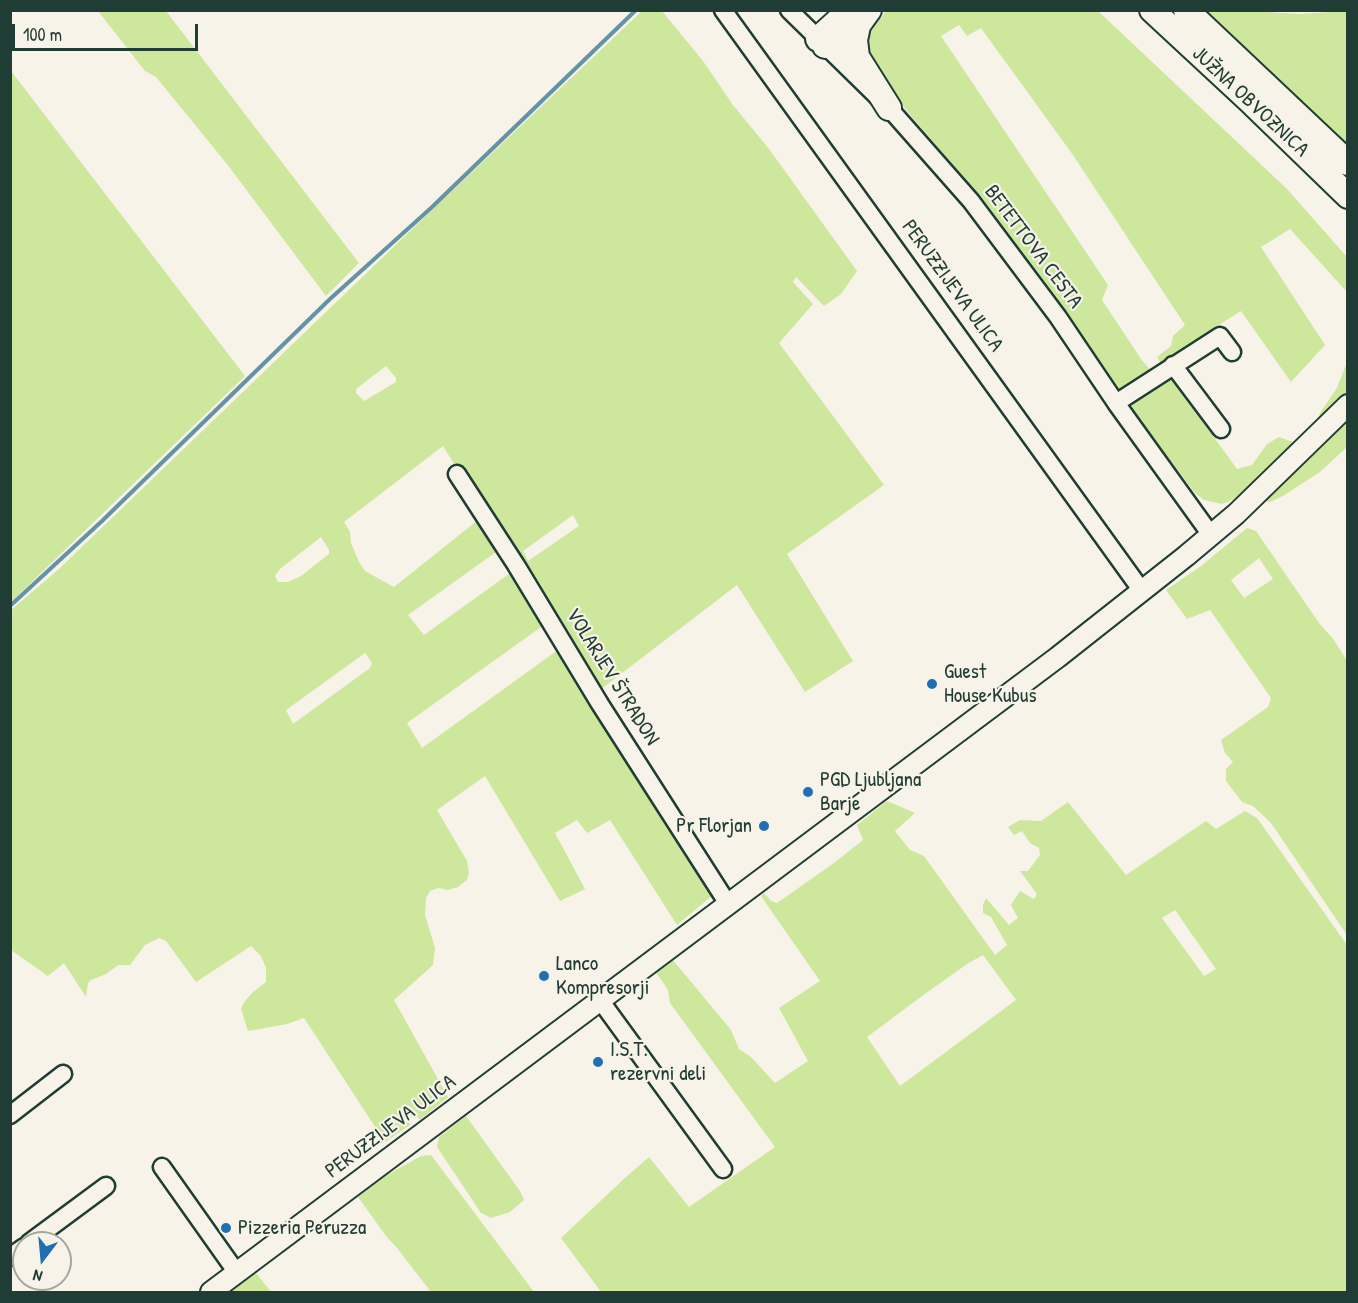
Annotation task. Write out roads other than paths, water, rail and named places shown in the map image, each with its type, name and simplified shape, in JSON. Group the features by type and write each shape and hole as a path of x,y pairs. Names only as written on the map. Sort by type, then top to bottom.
{"highway":[{"name":"JUŽNA OBVOZNICA","path":"1186,10 1347,163"},
{"name":"JUŽNA OBVOZNICA","path":"1152,11 1347,196"},
{"path":"822,42 859,16"},
{"path":"859,16 855,40 856,57 889,108"}],"main road":[{"name":"PERUZZIJEVA ULICA","path":"211,1293 1058,657 1236,514 1347,405"}],"street":[{"name":"PERUZZIJEVA ULICA","path":"723,10 1142,591"},
{"name":"BETETTOVA CESTA","path":"789,10 889,108 971,201 1058,317 1116,403 1211,535"},
{"path":"1116,403 1220,336 1232,352"},
{"path":"1173,365 1221,429"},
{"name":"VOLARJEV ŠTRADON","path":"457,474 516,565 606,714 728,904"},
{"path":"600,1000 723,1169"},
{"path":"10,1115 63,1074"},
{"path":"162,1167 237,1273"},
{"path":"45,1231 106,1186"}],"waterway":[{"path":"10,606 102,521 330,299 431,208 636,10"}],"place":[{"name":"Guest House Kubus","path":"932,684"},
{"name":"PGD Ljubljana Barje","path":"808,792"},
{"name":"Pr Florjan","path":"764,826"},
{"name":"Lanco Kompresorji","path":"544,976"},
{"name":"I.S.T. rezervni deli","path":"598,1062"},
{"name":"Pizzeria Peruzza","path":"226,1228"}]}
